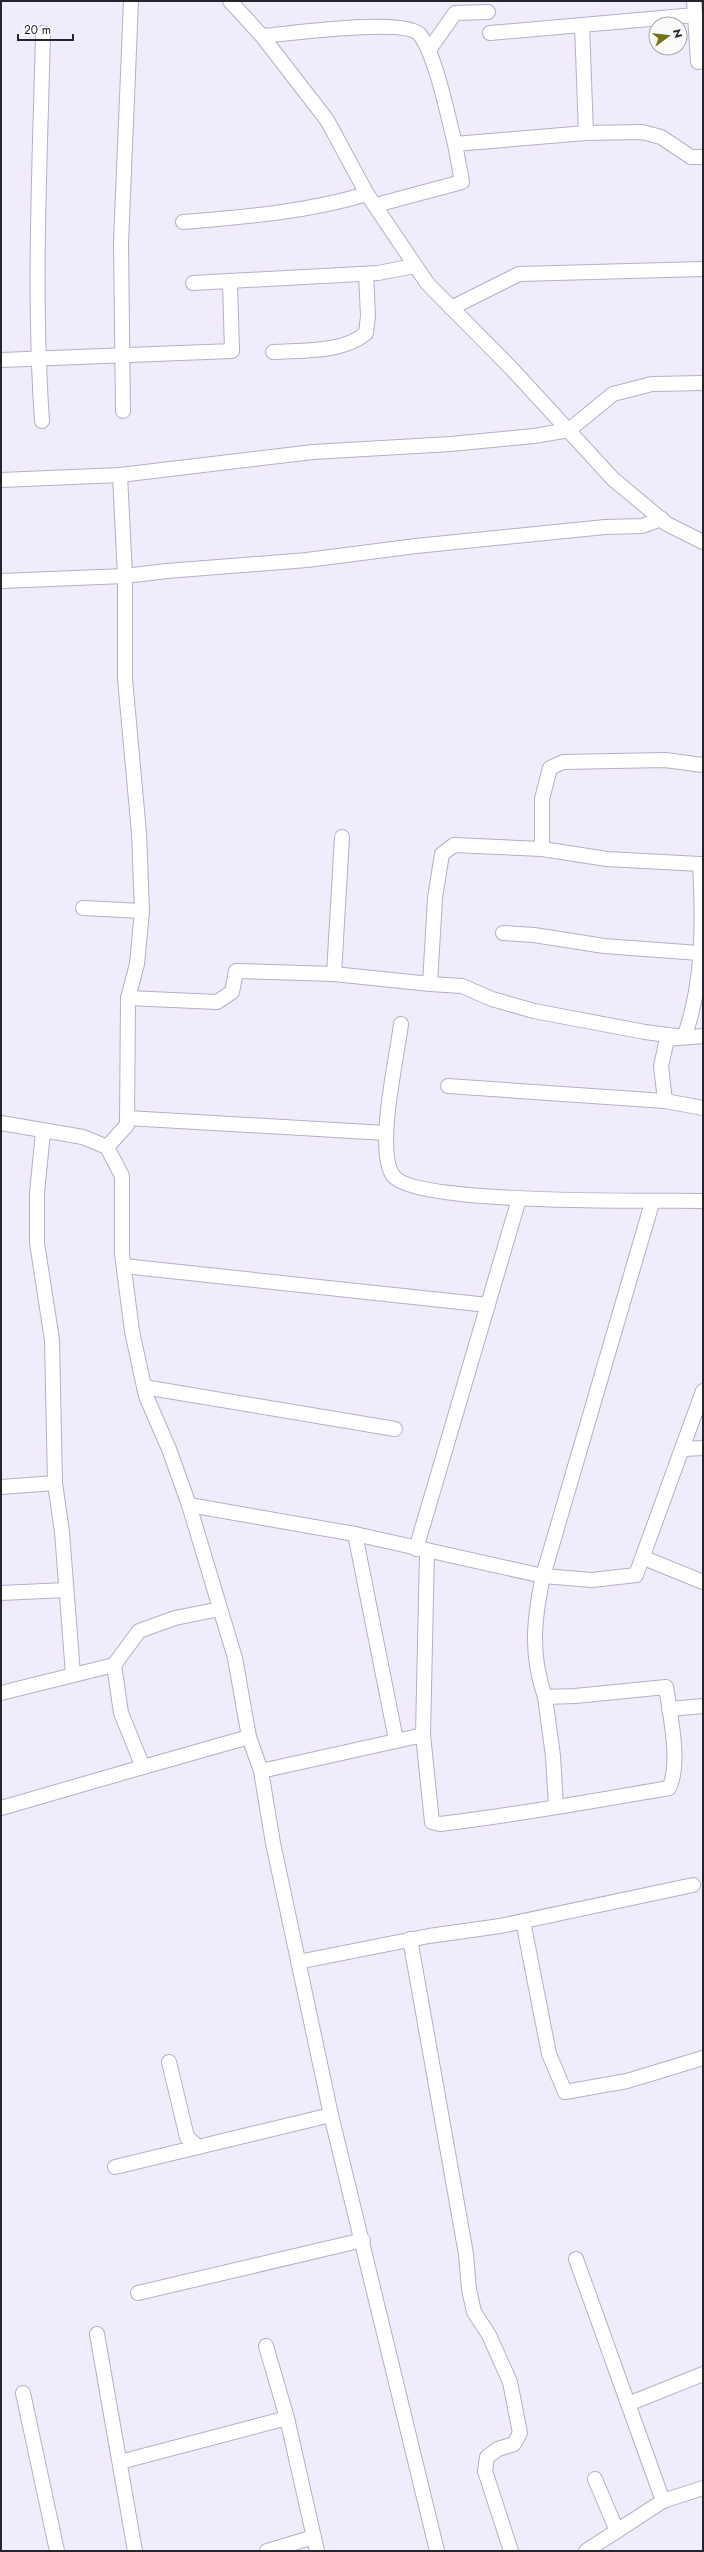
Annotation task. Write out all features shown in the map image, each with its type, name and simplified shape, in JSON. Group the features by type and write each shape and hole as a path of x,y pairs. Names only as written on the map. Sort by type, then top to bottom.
{"street":[{"path":"123,411 121,355 121,243 131,1"},
{"path":"230,1 262,36 327,120 367,194 376,205 415,266 451,308 511,368 613,479 662,520 703,542"},
{"path":"694,1 698,62 703,61"},
{"path":"429,50 455,13 488,12"},
{"path":"490,33 695,15"},
{"path":"262,36 382,25 402,27 419,33 429,50 456,144 462,182 376,205"},
{"path":"582,25 586,133"},
{"path":"42,421 38,359 44,32"},
{"path":"456,144 586,133 642,132 661,137 691,157 703,157"},
{"path":"184,222 290,212 332,204 367,194"},
{"path":"193,284 366,274 415,266"},
{"path":"451,308 519,274 703,268"},
{"path":"273,352 334,347 356,342 361,338 366,333 368,316 366,274"},
{"path":"1,360 232,351 230,282"},
{"path":"1,480 120,475 174,468 218,465 313,452 496,441 569,430 613,394 652,384 703,383"},
{"path":"107,1147 126,1125 128,998 137,964 142,911 140,833 125,679 124,576 120,475"},
{"path":"1,581 124,576 167,570 307,560 605,527 642,526 662,520"},
{"path":"542,849 542,799 550,768 563,762 617,760 665,760 703,764"},
{"path":"334,974 342,837"},
{"path":"430,984 435,898 442,854 454,845 542,849 607,859 700,864 702,903 699,953 692,1016 684,1037"},
{"path":"82,908 142,911"},
{"path":"503,934 534,935 604,946 699,953"},
{"path":"128,998 217,1002 232,992 236,971 334,974 462,986 492,999 534,1011 645,1032 684,1037"},
{"path":"401,1024 386,1133 386,1154 392,1175 400,1182 424,1188 519,1199 652,1203 703,1201"},
{"path":"665,1101 661,1066 667,1039 703,1036"},
{"path":"448,1086 665,1101 703,1108"},
{"path":"127,1118 386,1133"},
{"path":"1,1123 43,1132 83,1137 107,1147 122,1176 124,1266 132,1331 144,1387 189,1505 235,1658 249,1737 261,1771 298,1962 331,2115 363,2240 383,2334 437,2551"},
{"path":"43,1132 37,1193 37,1243 52,1340 55,1483 62,1532 73,1674"},
{"path":"519,1199 488,1305 421,1550 423,1735 432,1822 440,1824 556,1807 668,1788 673,1779 674,1759 666,1687 575,1696 545,1696"},
{"path":"556,1807 553,1756 545,1696 538,1675 534,1617 543,1576 652,1203"},
{"path":"124,1266 488,1305"},
{"path":"144,1387 396,1429"},
{"path":"189,1505 355,1534 421,1550 543,1576 592,1580 636,1575 644,1558 703,1391"},
{"path":"683,1448 703,1448"},
{"path":"1,1487 55,1483"},
{"path":"355,1534 396,1740"},
{"path":"644,1558 703,1582"},
{"path":"1,1593 66,1590"},
{"path":"1,1693 114,1665 139,1631 175,1618 220,1609"},
{"path":"114,1665 121,1713 143,1767"},
{"path":"669,1710 703,1706"},
{"path":"261,1771 423,1735"},
{"path":"1,1808 249,1737"},
{"path":"298,1962 410,1939 523,1921 693,1885"},
{"path":"523,1921 549,2054 565,2092 627,2081 703,2058"},
{"path":"410,1939 466,2254 468,2290 474,2312 489,2335 510,2382 520,2433 514,2444 498,2450 487,2457 485,2471 510,2551"},
{"path":"169,2062 188,2137 198,2147"},
{"path":"114,2167 331,2115"},
{"path":"138,2293 363,2240"},
{"path":"576,2259 663,2501"},
{"path":"98,2334 135,2551"},
{"path":"266,2346 286,2418 317,2551"},
{"path":"628,2404 703,2374"},
{"path":"23,2393 57,2551"},
{"path":"120,2462 286,2418"},
{"path":"595,2480 617,2531"},
{"path":"590,2550 663,2501 703,2488"},
{"path":"267,2551 314,2537"}]}
